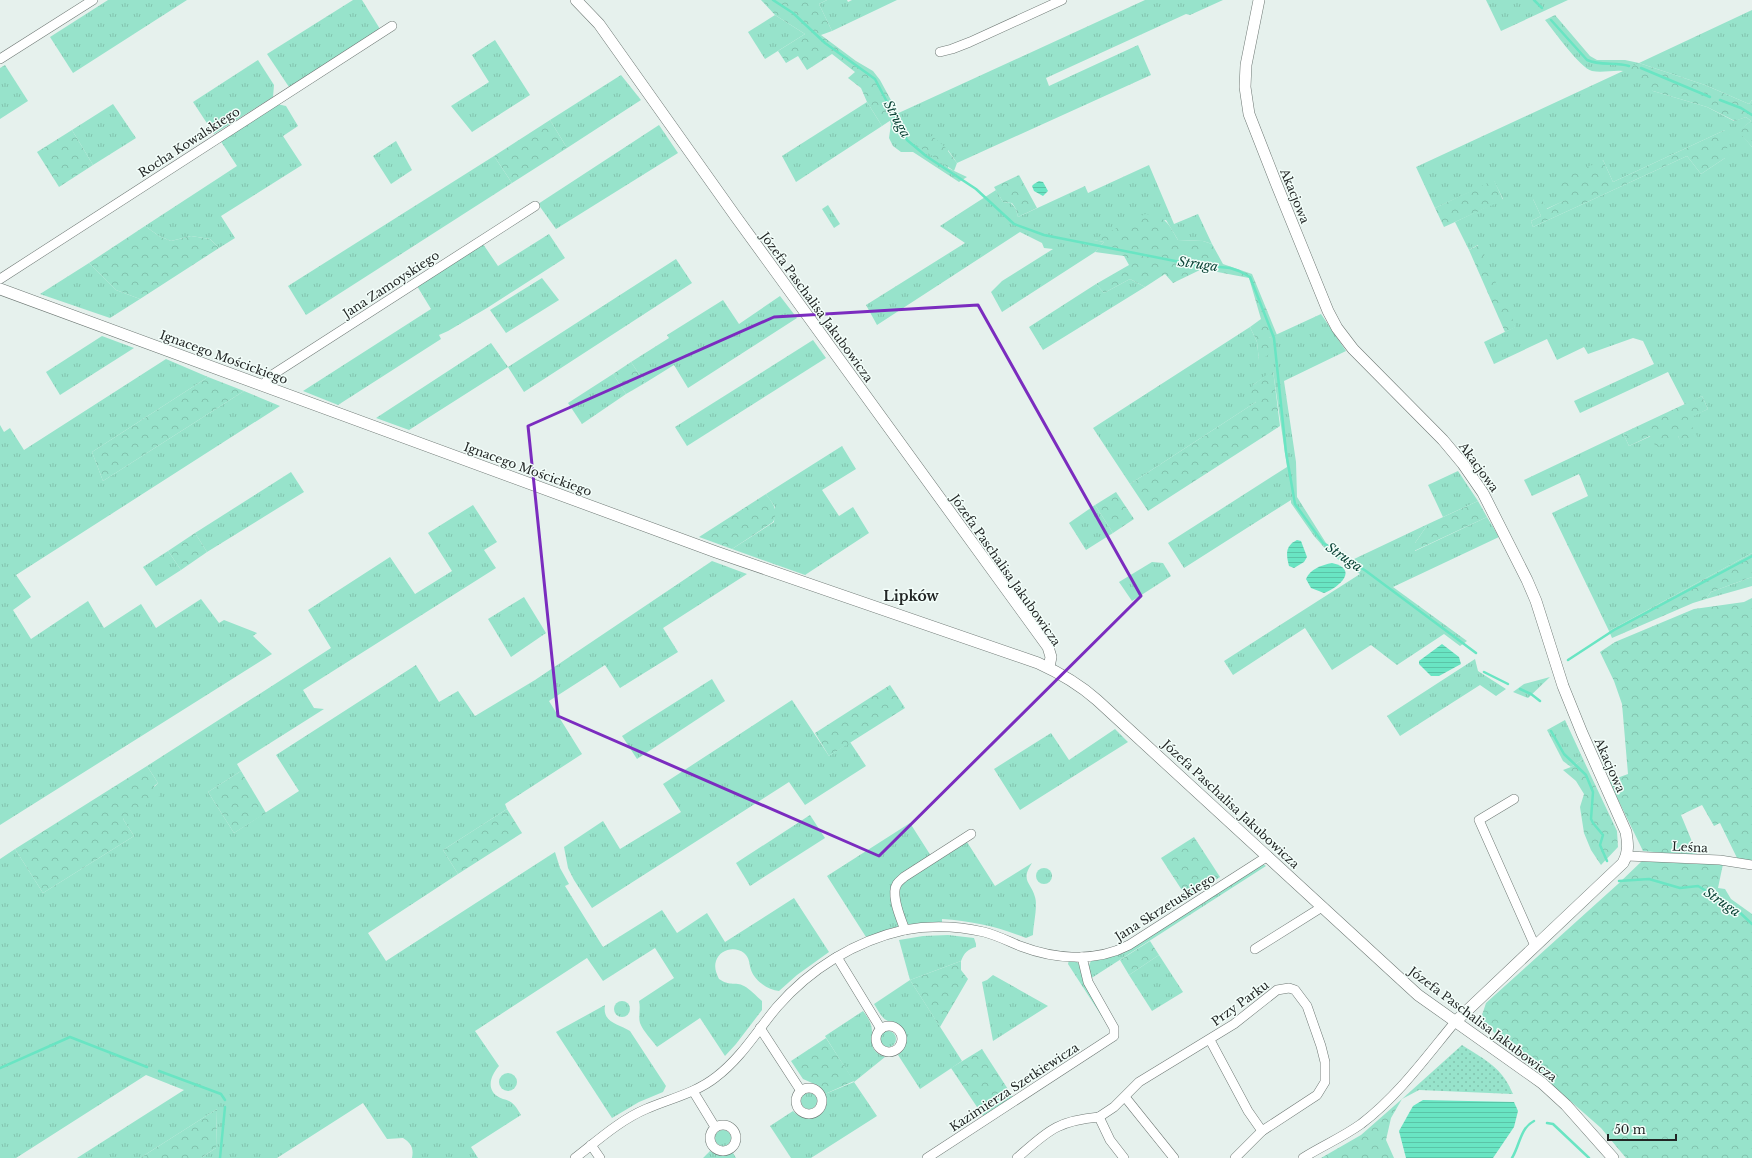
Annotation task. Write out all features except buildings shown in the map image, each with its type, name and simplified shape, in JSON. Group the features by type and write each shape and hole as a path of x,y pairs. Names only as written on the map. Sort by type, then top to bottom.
{"street":[{"path":"0,59 93,0"},
{"name":"Józefa Paschalisa Jakubowicza","path":"576,0 599,24 744,228 1048,647 1051,657 1049,667 1082,686 1418,995 1542,1083 1566,1106 1613,1158"},
{"path":"940,52 970,42 1062,0"},
{"name":"Akacjowa","path":"1259,0 1246,65 1245,87 1250,114 1276,183 1328,311 1337,328 1353,349 1443,440 1463,464 1483,493 1515,554 1533,594 1563,686 1626,832 1628,845 1627,856"},
{"name":"Rocha Kowalskiego","path":"0,279 392,26"},
{"name":"Jana Zamoyskiego","path":"263,386 269,377 535,206"},
{"name":"Ignacego Mościckiego","path":"0,290 716,552 1049,667"},
{"path":"1514,799 1479,820 1535,946"},
{"path":"905,930 896,905 896,885 904,877 972,834"},
{"name":"Jana Skrzetuskiego","path":"575,1158 615,1127 645,1109 693,1091 716,1078 733,1062 778,1006 809,976 837,956 857,946 886,935 925,927 964,928 996,936 1038,952 1059,956 1082,957 1114,952 1129,945 1268,856"},
{"path":"1303,1158 1313,1155 1361,1124 1384,1105 1455,1022 1623,862 1627,856"},
{"name":"Leśna","path":"1627,856 1720,860 1752,865"},
{"path":"1256,949 1322,907"},
{"path":"837,956 882,1029"},
{"name":"Kazimierza Szetkiewicza","path":"927,1158 1114,1036 1114,1028 1088,982 1082,957"},
{"name":"Przy Parku","path":"1017,1158 1045,1133 1060,1124 1076,1119 1099,1117 1114,1107 1139,1082 1234,1024 1277,990 1289,988 1295,990 1307,1006 1325,1062 1325,1082 1317,1096 1262,1131 1235,1158"},
{"path":"760,1028 801,1091"},
{"name":"Przy Parku","path":"1210,1040 1248,1111 1262,1131"},
{"path":"693,1091 715,1127"},
{"path":"1125,1097 1174,1158"},
{"path":"1099,1117 1110,1140 1124,1158"},
{"path":"592,1145 600,1158"}],"highlighted area":[{"path":"978,305 1141,596 879,856 558,716 528,426 774,317"}],"green space":[{"path":"108,0 187,0 73,73 50,37"},
{"path":"353,0 362,0 380,29 289,87 267,54"},
{"path":"761,0 827,0 819,4 832,31 821,35 856,61 873,71 880,80 898,113 892,116 891,120 882,126 867,102 861,88 848,78 855,72 832,54 807,70 798,56 786,63 778,51 805,34 775,15"},
{"path":"827,0 847,0 848,2 852,0 897,0 832,31 819,4"},
{"path":"1145,0 1223,0 1190,15 1186,14 1046,78 1049,86 1138,45 1151,75 957,163 948,150 948,168 967,177 959,182 913,152 901,152 893,146 889,138 890,121 892,116"},
{"path":"1486,0 1568,0 1501,31"},
{"path":"1752,10 1752,100 1749,104 1705,85 1639,63"},
{"path":"775,15 805,34 765,59 748,32"},
{"path":"1555,15 1590,56 1597,60 1625,60 1639,63 1653,91 1707,107 1734,121 1746,117 1751,121 1739,131 1752,147 1752,553 1609,631 1552,513 1588,496 1579,474 1532,496 1524,480 1623,433 1629,446 1651,436 1678,436 1683,445 1688,418 1708,409 1702,396 1685,405 1668,372 1580,413 1574,401 1654,364 1643,341 1633,338 1588,354 1584,347 1557,360 1547,339 1494,364 1484,342 1515,327 1478,245 1469,250 1455,222 1503,199 1494,181 1435,208 1416,167 1623,71 1596,72 1587,68 1574,56 1545,20","holes":["1725,130 1725,158 1701,174 1687,156 1533,227 1531,221 1541,216 1533,199 1546,209 1566,200 1603,160 1613,182"]},
{"path":"495,40 530,95 472,132 451,106 489,82 472,55"},
{"path":"258,60 274,85 273,97 214,134 193,102"},
{"path":"1639,63 1705,85 1749,104 1752,100 1752,147 1738,131 1751,121 1746,117 1735,121 1707,107 1653,91 1625,70"},
{"path":"5,65 28,101 0,119 0,68"},
{"path":"621,75 641,100 567,148 550,120"},
{"path":"867,102 882,126 796,182 782,156"},
{"path":"113,104 136,138 93,165 72,130"},
{"path":"277,104 286,106 298,126 283,136 302,165 221,216 235,238 219,248 210,239 191,236 171,241 159,236 145,226 237,166 220,140"},
{"path":"550,120 567,148 512,183 494,156"},
{"path":"659,125 678,153 556,229 538,204"},
{"path":"72,130 93,165 59,187 37,152"},
{"path":"1725,130 1729,140 1725,158 1701,174 1687,156 1533,227 1531,221 1541,216 1533,199 1540,196 1547,209 1565,200 1557,181 1603,160 1613,182"},
{"path":"932,136 945,147 957,163 954,171 915,144"},
{"path":"396,141 412,170 391,184 373,156"},
{"path":"494,156 512,183 306,315 288,286"},
{"path":"1149,165 1174,224 1198,214 1212,244 1203,241 1178,240 1166,220 1094,240 1104,242 1095,252 1002,312 991,292 1002,281 1053,249 1044,248 1042,243 1020,232 877,325 866,305 965,243 940,226 996,190 1003,202 1011,203 1016,209 1018,217 1085,186 1088,193"},
{"path":"1019,175 1037,208 1018,217 1016,209 1012,203 1003,202 994,187"},
{"path":"1494,180 1503,200 1444,227 1435,208"},
{"path":"828,205 840,224 834,228 822,209"},
{"path":"1145,214 1158,217 1166,221 1178,240 1203,241 1212,244 1223,264 1252,274 1277,335 1269,338 1271,353 1259,361 1257,342 1250,327 1261,319 1249,278 1202,269 1173,283 1165,274 1145,287 1130,279 1104,293 1096,284 1129,265 1124,256 1095,252 1104,242 1093,240"},
{"path":"145,226 159,236 171,241 191,236 210,239 219,248 140,299 116,290 89,263"},
{"path":"549,234 565,258 487,308 439,335 441,339 338,405 303,391 431,309 417,286 483,244 498,266"},
{"path":"1479,245 1516,327 1505,332 1469,250"},
{"path":"676,259 692,283 524,392 508,367"},
{"path":"89,263 116,290 140,299 110,318 40,294"},
{"path":"542,278 559,300 506,333 490,310"},
{"path":"1130,279 1145,287 1043,350 1029,327 1096,284 1104,293"},
{"path":"780,296 797,318 688,388 674,365 645,383 631,362 669,338 667,335 723,300 739,324"},
{"path":"1321,314 1346,351 1284,381 1296,462 1297,497 1326,543 1352,560 1428,524 1415,543 1415,551 1487,517 1499,537 1393,587 1467,641 1460,646 1444,634 1397,665 1371,645 1332,670 1305,628 1233,675 1224,661 1360,574 1329,553 1314,536 1291,503 1291,500 1184,568 1168,543 1287,467 1273,371 1253,385 1256,402 1130,484 1093,428 1250,327 1257,342 1259,360 1269,338"},
{"path":"102,336 134,348 60,395 46,372"},
{"path":"813,340 826,358 687,446 675,427"},
{"path":"491,343 508,367 409,430 376,418"},
{"path":"166,359 208,377 92,452 103,481 244,391 280,406 16,575 31,597 13,610 31,639 88,601 104,628 141,604 156,628 201,599 219,623 224,620 257,633 253,636 272,654 0,825 0,425 4,432 10,428 24,450"},
{"path":"631,362 645,383 626,394 613,374"},
{"path":"1273,370 1280,426 1148,511 1130,484 1256,402 1250,392 1253,385"},
{"path":"613,374 626,394 582,424 568,403"},
{"path":"208,377 244,391 103,481 92,452"},
{"path":"1702,396 1708,409 1688,419 1698,438 1682,445 1678,436 1656,447 1650,436 1629,446 1623,433"},
{"path":"842,446 856,469 822,490 839,516 853,507 869,533 805,575 732,549 774,522 775,507 766,494"},
{"path":"1458,471 1478,501 1443,517 1428,485"},
{"path":"291,472 304,492 207,552 195,533"},
{"path":"1116,492 1134,519 1113,533 1095,505"},
{"path":"766,494 773,504 775,511 775,518 773,522 732,549 699,537"},
{"path":"1478,501 1487,517 1414,551 1415,543 1428,524"},
{"path":"473,505 497,542 484,550 496,568 303,690 314,708 324,709 237,764 241,771 208,792 234,833 299,791 276,755 416,665 439,702 458,691 475,716 535,680 712,561 747,574 663,628 678,652 620,688 605,665 549,701 582,754 505,804 507,809 443,850 458,874 368,933 386,961 555,852 560,868 569,884 565,886 603,947 662,910 677,933 707,913 725,942 794,898 829,952 797,975 779,991 766,987 756,978 744,953 732,949 724,951 718,957 715,966 719,979 727,983 744,986 762,1001 762,1010 725,1056 700,1018 657,1047 643,1029 639,1020 639,1001 674,978 655,948 603,981 587,958 475,1031 499,1066 491,1081 494,1093 500,1098 513,1104 521,1115 471,1147 478,1158 412,1158 413,1151 408,1142 403,1138 387,1139 363,1103 277,1158 201,1158 216,1148 217,1109 140,1158 77,1158 184,1090 146,1075 16,1158 0,1158 0,859 15,849 43,893 134,836 123,819 158,783 147,766 331,648 308,610 390,557 415,594 452,571 428,533"},
{"path":"1095,505 1113,533 1086,550 1069,523"},
{"path":"195,533 207,552 181,570 168,551"},
{"path":"168,551 181,570 156,586 143,567"},
{"path":"1752,553 1752,577 1711,592 1706,599 1693,603 1612,638 1609,631"},
{"path":"1152,562 1163,563 1171,576 1132,601 1119,582"},
{"path":"1752,577 1752,586 1706,599 1711,592"},
{"path":"524,597 546,633 511,657 488,619"},
{"path":"1752,598 1752,862 1738,860 1720,823 1714,826 1702,805 1681,815 1698,856 1643,851 1609,781 1628,774 1622,704 1614,681 1600,652 1615,642 1694,609 1744,602"},
{"path":"1475,659 1478,671 1506,689 1496,696 1480,685 1400,736 1387,716"},
{"path":"1550,677 1528,698 1513,692 1524,684"},
{"path":"712,679 725,701 637,759 622,736"},
{"path":"890,685 905,708 829,756 815,733"},
{"path":"792,700 829,756 850,742 866,766 805,805 789,782 592,908 568,868 564,847 603,821 620,849 681,812 663,784"},
{"path":"1565,720 1583,759 1571,767 1563,761 1547,730"},
{"path":"1115,729 1128,742 1020,810 994,769 1051,733 1069,760"},
{"path":"1583,759 1617,831 1618,847 1601,865 1591,850 1584,833 1580,807 1584,794 1576,781 1563,770 1571,767"},
{"path":"147,766 158,783 154,786 160,796 123,819 134,836 43,893 15,849"},
{"path":"241,771 266,813 234,833 208,792"},
{"path":"507,809 522,833 458,874 443,850"},
{"path":"810,815 825,838 750,886 736,863"},
{"path":"910,823 931,856 895,881 899,924 897,928 866,937 827,876"},
{"path":"1194,837 1220,877 1187,898 1161,858"},
{"path":"967,842 995,886 1032,863 1027,874 1027,878 1036,901 1033,935 1026,938 975,923 942,919 942,923 908,924 899,897 903,883"},
{"path":"1643,860 1695,864 1723,864 1718,888 1725,889 1731,899 1752,914 1752,1158 1626,1158 1601,1128 1502,1041 1481,1018 1486,1003"},
{"path":"1263,864 1266,866 1090,979 1089,965 1091,961 1103,959"},
{"path":"1041,868 1047,868 1052,873 1050,882 1047,884 1041,884 1036,879 1036,873"},
{"path":"948,935 974,938 976,947 967,952 961,961 910,980 899,940 923,936"},
{"path":"1150,941 1159,955 1129,975 1120,960"},
{"path":"1159,955 1183,992 1152,1011 1129,975"},
{"path":"1069,960 1075,960 1078,963 1110,1029 1068,964"},
{"path":"961,961 961,970 968,979 940,1027 910,980"},
{"path":"993,975 1048,1006 993,1041 982,982"},
{"path":"910,980 962,1061 920,1089 898,1055 904,1048 906,1040 905,1032 896,1023 889,1022 883,1018 874,1004"},
{"path":"619,1001 625,1001 630,1006 628,1015 625,1017 619,1017 614,1012 614,1006"},
{"path":"605,1005 606,1016 612,1022 630,1031 666,1086 663,1092 639,1102 612,1118 556,1032"},
{"path":"863,1011 868,1018 872,1030 873,1047 875,1051 885,1057 854,1082 825,1036"},
{"path":"885,1031 891,1031 896,1036 894,1045 891,1047 885,1047 880,1042 880,1036"},
{"path":"826,1038 854,1081 825,1094 819,1086 803,1079 791,1061"},
{"path":"1462,1045 1492,1065 1504,1077 1513,1094 1419,1090 1402,1099"},
{"path":"982,1049 1013,1097 983,1116 951,1068"},
{"path":"508,1073 514,1076 517,1082 514,1088 508,1091 502,1088 499,1082 502,1076"},
{"path":"854,1082 877,1116 811,1158 791,1158 770,1126 793,1111 799,1116 806,1118 818,1116 826,1107 827,1101 825,1094"},
{"path":"806,1093 812,1093 817,1098 815,1107 812,1109 806,1109 801,1104 801,1098"},
{"path":"1402,1099 1391,1118 1386,1140 1394,1158 1321,1158 1361,1135"},
{"path":"217,1109 216,1148 201,1158 140,1158"},
{"path":"720,1130 726,1130 731,1135 729,1144 726,1146 720,1146 715,1141 715,1135"},
{"path":"710,1151 721,1155 733,1153 736,1158 703,1158"}],"shaded area":[{"path":"1039,181 1043,182 1048,191 1043,196 1034,191 1032,186"},
{"path":"1297,540 1301,541 1307,557 1304,562 1294,568 1289,566 1287,551 1290,545"},
{"path":"1332,563 1344,569 1346,574 1341,582 1336,587 1324,593 1311,588 1306,579 1310,573 1317,568"},
{"path":"1442,644 1459,657 1461,664 1439,676 1431,676 1419,664 1419,661"},
{"path":"1423,1100 1514,1102 1518,1111 1514,1127 1493,1158 1406,1158 1399,1131 1413,1106"}],"waterway":[{"name":"Struga","path":"773,0 793,13 825,43 875,79 907,140 926,156 976,189 1014,224 1044,235 1190,264 1230,268 1250,277 1274,338 1286,452 1295,504 1323,543 1366,571 1476,653"},
{"path":"1534,0 1542,8"},
{"path":"1551,20 1587,60 1597,63 1629,66"},
{"path":"1641,68 1710,97"},
{"path":"1720,100 1741,108 1752,115"},
{"path":"1568,660 1614,630 1752,556"},
{"name":"Struga","path":"1484,672 1508,684"},
{"name":"Struga","path":"1520,689 1531,694 1540,701"},
{"name":"Struga","path":"1551,731 1564,754 1586,775 1593,792 1591,819 1603,835 1600,845 1607,861"},
{"name":"Struga","path":"1619,881 1649,879 1680,888 1698,886 1735,908 1752,924"},
{"path":"0,1068 70,1037 147,1067"},
{"path":"159,1071 221,1094 225,1100"},
{"path":"220,1158 225,1107"},
{"path":"1512,1158 1523,1132 1529,1124 1534,1121"},
{"path":"1547,1123 1553,1124 1589,1158"}],"district":[{"name":"Lipków","path":"911,596"}]}
